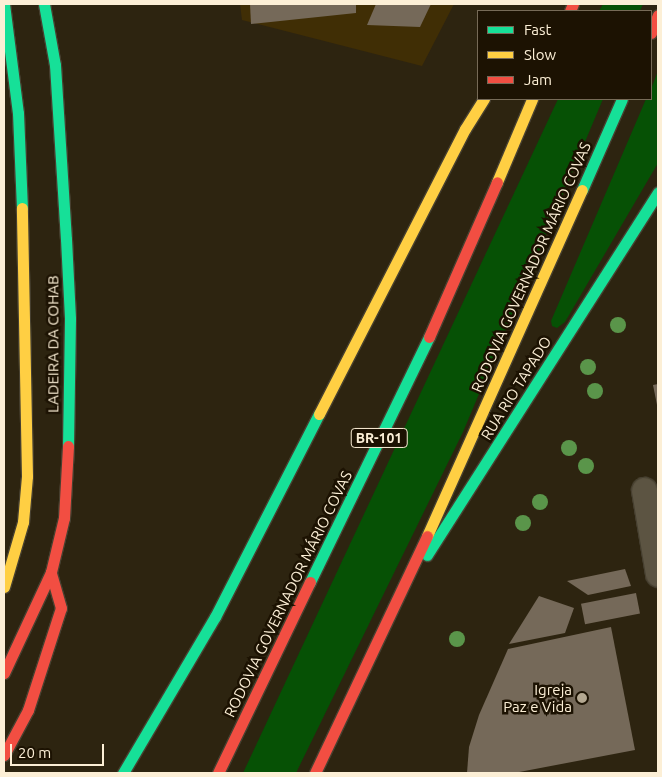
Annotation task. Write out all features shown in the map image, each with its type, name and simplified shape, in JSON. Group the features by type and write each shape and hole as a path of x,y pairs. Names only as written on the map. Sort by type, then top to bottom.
{"main road":[{"name":"LADEIRA DA COHAB","path":"4,4 18,123 26,291 27,476 22,522 4,587"},
{"name":"LADEIRA DA COHAB","path":"4,673 52,572 65,508 70,319 59,114 44,4"},
{"path":"652,30 658,15"},
{"path":"124,773 215,617 456,147 483,100"},
{"name":"RODOVIA GOVERNADOR MÁRIO COVAS","path":"218,773 447,299 532,100"},
{"name":"RODOVIA GOVERNADOR MÁRIO COVAS","path":"315,773 398,601 622,100"},
{"name":"RUA RIO TAPADO","path":"398,601 658,192"},
{"path":"4,755 28,710 61,608 52,572"}],"street":[{"path":"644,490 658,574"}],"shaded area":[{"path":"240,4 454,4 422,66 242,20"}],"green space":[{"path":"603,4 643,4 640,10 600,10"},
{"path":"658,71 658,163 565,322 557,328 552,326 551,321 646,100 652,100 652,86"},
{"path":"558,100 603,100 463,432 296,773 243,773"}],"building":[{"path":"250,4 356,4 356,13 251,24"},
{"path":"376,4 431,4 420,27 367,25"},
{"path":"658,384 658,405 657,405 653,385"},
{"path":"625,569 631,586 588,595 567,581"},
{"path":"636,593 640,614 585,624 581,604"},
{"path":"539,596 574,608 565,633 509,644"},
{"path":"611,627 635,750 514,773 467,773 469,747 479,715 508,649"}],"traffic: fast":[{"path":"4,4 18,113 22,208"},
{"path":"44,4 55,65 66,239 70,319 68,446"},
{"path":"582,190 622,100"},
{"path":"427,555 658,192"},
{"path":"310,582 429,337"},
{"path":"123,773 215,617 319,414"}],"traffic: slow":[{"path":"319,414 465,129 483,100"},
{"path":"497,182 532,100"},
{"path":"427,536 582,190"},
{"path":"4,587 23,522 27,476 22,208"}],"traffic: jam":[{"path":"570,10 573,4"},
{"path":"652,30 658,15"},
{"path":"429,337 497,182"},
{"path":"4,673 51,572 64,518 68,446"},
{"path":"315,773 427,536"},
{"path":"4,755 28,710 61,608 51,572"},
{"path":"218,773 310,582"}],"place":[{"name":"Igreja Paz e Vida","path":"582,698"}]}
